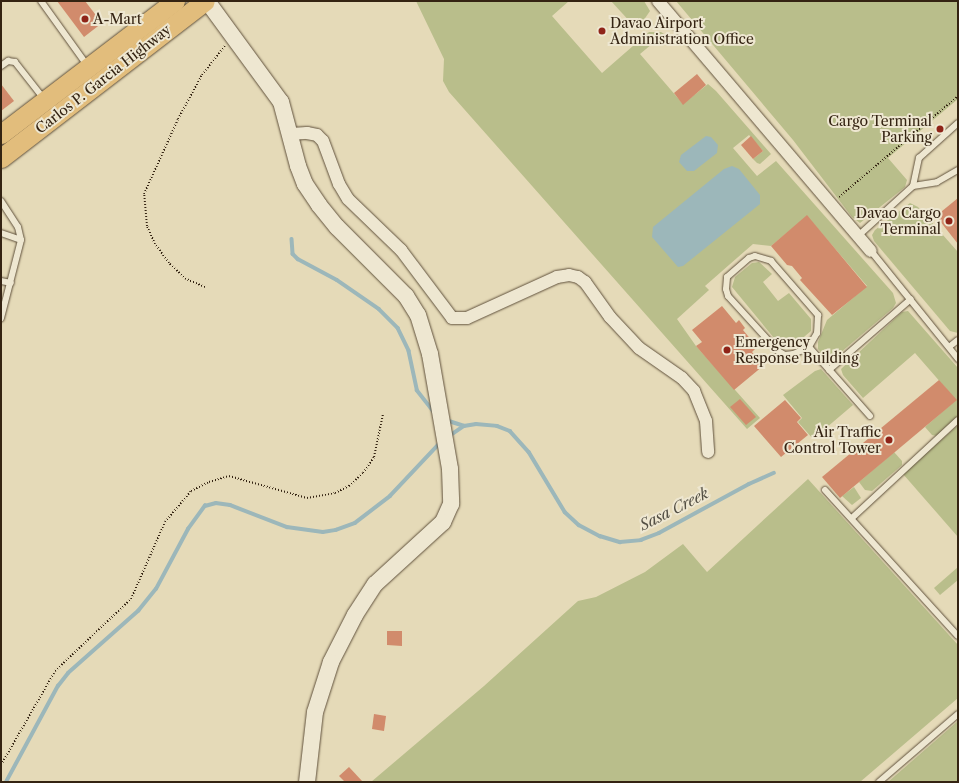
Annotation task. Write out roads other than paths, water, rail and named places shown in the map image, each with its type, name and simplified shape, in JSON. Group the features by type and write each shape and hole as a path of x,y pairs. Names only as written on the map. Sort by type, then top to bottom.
{"highway":[{"name":"Carlos P. Garcia Highway","path":"2,132 175,1"},
{"name":"Carlos P. Garcia Highway","path":"1,158 199,3"},
{"path":"135,31 146,46"}],"main road":[{"path":"199,3 234,36 274,90 281,102 292,134 298,166 305,184 337,227 409,300 423,326 430,354 448,456 452,492 448,513 427,538 375,584 355,615 331,662 314,712 307,782"}],"street":[{"path":"658,1 871,251"},
{"path":"292,134 308,133 317,135 322,141 339,184 348,199 401,250 452,318 467,318 557,277 573,276 585,282 610,317 639,348 682,378 694,391 706,421 708,452"}],"lane":[{"path":"41,1 88,67"},
{"path":"1,66 8,61 14,62 45,100"},
{"path":"913,186 918,158 958,124"},
{"path":"858,236 913,186 937,182 958,170"},
{"path":"1,201 18,227 21,240 1,318"},
{"path":"1,234 21,240"},
{"path":"871,251 958,359"},
{"path":"755,256 771,261 818,314 817,333 809,347 794,354 786,355 778,352 728,296 726,289 727,277 749,258 755,256"},
{"path":"1,281 11,283"},
{"path":"829,370 910,299"},
{"path":"949,348 958,340"},
{"path":"809,347 870,416"},
{"path":"852,518 958,420"},
{"path":"825,490 958,636"},
{"path":"879,782 958,714"}],"water":[{"path":"706,136 711,137 718,145 717,153 694,171 687,171 679,162 681,155"},
{"path":"732,166 739,169 760,195 760,204 683,266 678,267 652,237 653,227 724,169"}],"waterway":[{"path":"292,239 293,254 298,259 337,280 379,309 398,328 409,351 417,390 434,412"},
{"path":"446,420 464,426"},
{"name":"Sasa Creek","path":"448,437 464,426 476,424 497,426 510,431 529,452 565,512 579,525 600,536 620,542 641,540 659,533 749,484 774,473"},
{"path":"6,782 58,686 68,673 138,611 156,589 188,529 205,506 216,503 230,505 287,527 323,532 336,530 355,523 390,496 440,443"}],"place":[{"name":"A-Mart","path":"85,19"},
{"name":"Davao Airport Administration Office","path":"602,31"},
{"name":"Cargo Terminal Parking","path":"940,129"},
{"name":"Davao Cargo Terminal","path":"949,221"},
{"name":"Emergency Response Building","path":"727,350"},
{"name":"Air Traffic Control Tower","path":"889,440"}]}
